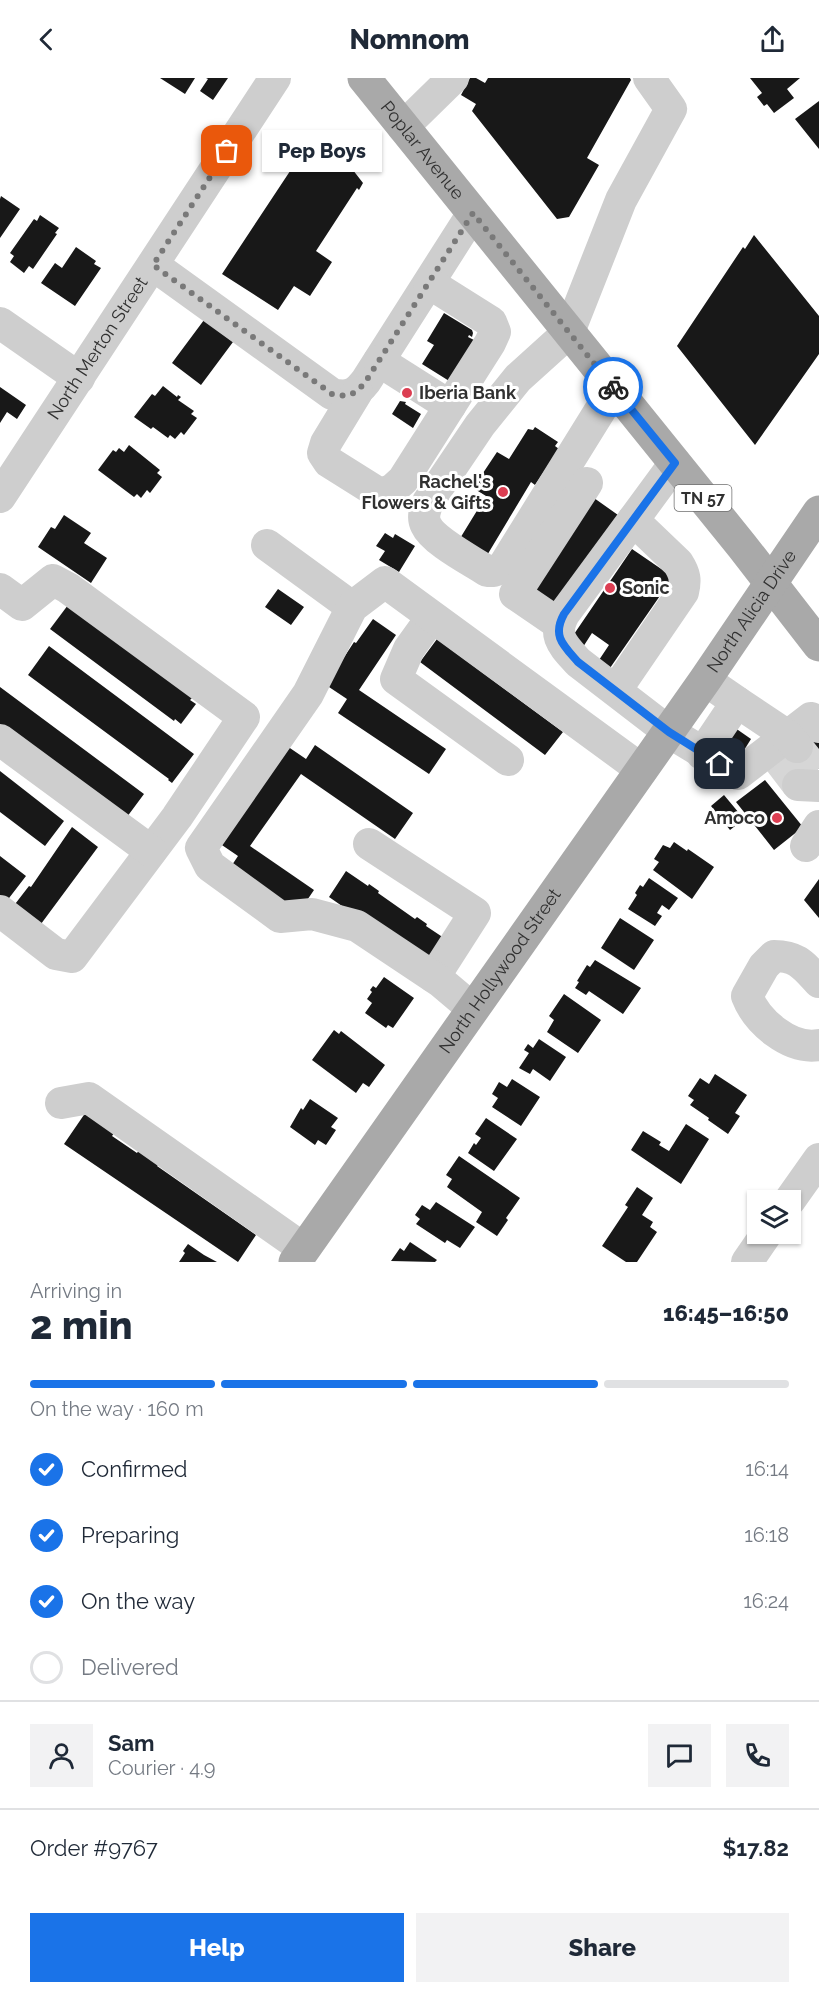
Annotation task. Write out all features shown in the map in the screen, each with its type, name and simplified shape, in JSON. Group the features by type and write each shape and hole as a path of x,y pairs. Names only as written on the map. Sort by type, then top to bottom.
{"main road":[{"name":"Poplar Avenue","path":"364,78 819,645"},
{"name":"North Alicia Drive","path":"705,680 819,512"},
{"name":"North Hollywood Street","path":"299,1255 705,680"}],"street":[{"name":"North Merton Street","path":"0,497 275,78"},
{"path":"403,127 453,78"},
{"path":"614,387 503,567 487,571 433,535 426,525 424,515 428,502 480,425 518,378 569,332 621,200 671,109 648,78"},
{"path":"429,283 491,322 495,332 403,480 392,490 380,494 329,462 324,453 326,443 473,213"},
{"path":"153,265 332,394 345,397 357,392"},
{"path":"0,323 79,378"},
{"path":"379,361 450,406"},
{"path":"675,463 559,624 558,636 578,662 669,732 738,774 803,752"},
{"path":"559,624 515,594 587,483"},
{"path":"616,690 678,600 686,581 684,572 678,563 633,520"},
{"path":"267,545 352,607"},
{"path":"0,589 21,605 53,580 68,588 244,717 177,817 72,957 56,954 0,910"},
{"path":"473,1009 434,977 357,926 312,914 280,917 210,866 201,848 308,694 352,607 385,582 642,770"},
{"path":"432,617 409,649 396,679 508,760"},
{"path":"705,680 803,752"},
{"path":"702,754 737,702"},
{"path":"0,740 151,851"},
{"path":"369,844 475,913 434,977"},
{"path":"819,982 801,962 787,956 774,956 764,966 747,996 751,1007 766,1024 786,1037 809,1047 819,1045"},
{"path":"61,1103 89,1098 299,1255"},
{"path":"797,1190 819,1159"},
{"path":"747,1262 759,1244"}],"building":[{"path":"160,78 195,78 185,94"},
{"path":"206,78 228,78 213,100 200,91 208,79"},
{"path":"470,78 476,78 485,83 488,78 630,78 631,80 587,158 599,165 569,217 557,219 472,111 476,104 461,95"},
{"path":"750,78 800,78 787,89 794,98 774,113 757,97 762,93"},
{"path":"819,101 819,149 795,119"},
{"path":"310,132 325,134 363,183 359,190 357,188 316,251 332,262 310,296 294,286 278,310 222,274 300,156 296,153"},
{"path":"1,196 20,209 0,238 0,199"},
{"path":"40,215 59,228 33,269 29,266 24,273 10,262 14,256 10,253 34,219 37,221"},
{"path":"754,235 819,316 819,354 755,445 677,346 743,247 745,249"},
{"path":"76,247 96,261 94,264 101,268 75,306 41,283 55,263 62,268"},
{"path":"444,313 472,330 472,337 469,335 468,337 484,345 454,384 422,364 434,345 427,341"},
{"path":"204,320 233,342 201,385 172,363"},
{"path":"163,386 177,397 178,395 181,397 178,400 194,411 191,414 197,418 184,435 181,432 175,439 170,435 168,438 153,427 151,429 134,417 152,394 155,396"},
{"path":"0,387 26,405 17,419 7,412 0,423"},
{"path":"400,401 406,402 405,404 421,414 413,428 392,414"},
{"name":"Rachel's Flowers & Gifts","path":"535,427 558,442 555,446 559,449 535,485 531,482 486,557 459,540 486,496 473,488 497,452 509,459 528,429 533,430"},
{"path":"129,445 160,470 157,473 162,477 150,493 147,490 141,498 137,494 134,497 98,470 113,450 116,452 119,448 124,452"},
{"path":"594,498 618,515 556,606 531,590"},
{"path":"64,515 91,533 84,543 107,558 91,583 38,547 51,527 55,529"},
{"path":"385,533 393,538 395,534 415,546 399,572 379,560 385,551 376,546"},
{"path":"632,549 673,577 610,668 599,660 609,645 592,633 583,647 570,640"},
{"path":"278,589 304,607 291,625 265,607"},
{"path":"68,605 193,697 190,700 196,704 181,724 50,629"},
{"path":"373,619 396,635 359,690 446,749 429,774 338,713 347,699 326,685 354,642 356,643"},
{"path":"437,639 563,732 545,755 420,662"},
{"path":"49,646 194,754 172,783 28,675"},
{"path":"0,687 144,794 121,825 0,734"},
{"path":"728,723 751,739 736,763 712,747"},
{"path":"815,732 819,737 819,768 791,790 772,766"},
{"path":"284,744 306,759 315,745 413,813 395,839 301,774 250,846 314,890 297,915 230,868 238,856 216,841"},
{"path":"0,771 64,821 45,846 0,812"},
{"path":"765,780 803,827 774,850 736,802"},
{"path":"724,795 744,819 730,830 711,806"},
{"path":"72,827 98,847 38,928 12,908 29,886 31,887"},
{"path":"674,842 714,867 692,899 653,870 659,862 654,859 663,845 670,848"},
{"path":"0,856 26,876 6,902 0,899"},
{"path":"346,871 368,886 369,884 379,891 378,893 415,919 417,917 444,938 426,964 329,897"},
{"path":"649,878 678,898 669,910 662,905 657,913 662,916 655,926 628,909 640,885 643,887"},
{"path":"819,879 819,918 804,900"},
{"path":"620,918 654,940 634,970 601,948"},
{"path":"595,960 641,988 623,1014 589,991 586,995 575,988 587,965 590,967"},
{"path":"384,977 414,998 393,1028 388,1025 386,1028 365,1013 372,1003 367,999 372,992 370,990 373,986 376,988"},
{"path":"564,994 601,1020 578,1053 547,1032 554,1020 549,1016"},
{"path":"334,1030 339,1034 341,1031 385,1065 369,1087 363,1083 356,1093 312,1060"},
{"path":"539,1039 566,1057 550,1081 533,1069 530,1074 519,1068 529,1053 524,1050 528,1044 533,1048"},
{"path":"715,1074 747,1095 735,1113 740,1116 728,1134 690,1105 694,1100 688,1096 700,1078 709,1084"},
{"path":"512,1079 540,1097 521,1126 492,1107 498,1098 492,1094 499,1082 507,1087"},
{"path":"310,1099 338,1118 331,1127 336,1130 326,1145 318,1140 315,1145 290,1127 301,1108 303,1110"},
{"path":"90,1106 119,1126 112,1136 137,1153 139,1150 159,1164 157,1166 256,1235 238,1262 64,1144"},
{"path":"486,1118 517,1139 494,1171 468,1153 474,1143 476,1145 481,1138 475,1134"},
{"path":"686,1124 709,1139 681,1184 631,1150 643,1131 661,1142 659,1145 669,1151"},
{"path":"459,1156 520,1198 497,1236 476,1222 482,1212 447,1187 452,1179 446,1175"},
{"path":"637,1187 653,1198 642,1215 653,1222 650,1227 657,1232 637,1262 626,1262 602,1246 628,1207 625,1205"},
{"path":"436,1202 475,1227 460,1248 447,1240 445,1243 416,1224 420,1219 415,1215 422,1205 430,1210"},
{"path":"410,1242 437,1260 435,1262 391,1261 400,1248 404,1251"},
{"path":"188,1244 204,1255 217,1262 179,1262"}],"tunnel":[{"path":"797,747 816,771"},
{"path":"779,760 798,785"}],"way so far":[{"path":"227,151 153,265 332,394 345,397 357,392 366,381 473,213 613,387"}],"place":[{"name":"Pep Boys","path":"227,151"},
{"name":"Iberia Bank","path":"407,393"},
{"name":"Rachel's Flowers & Gifts","path":"503,492"},
{"name":"Sonic","path":"610,588"},
{"name":"Amoco","path":"777,818"}],"route":[{"path":"613,387 675,463 564,614 559,624 558,636 578,662 669,732 720,764"}]}
